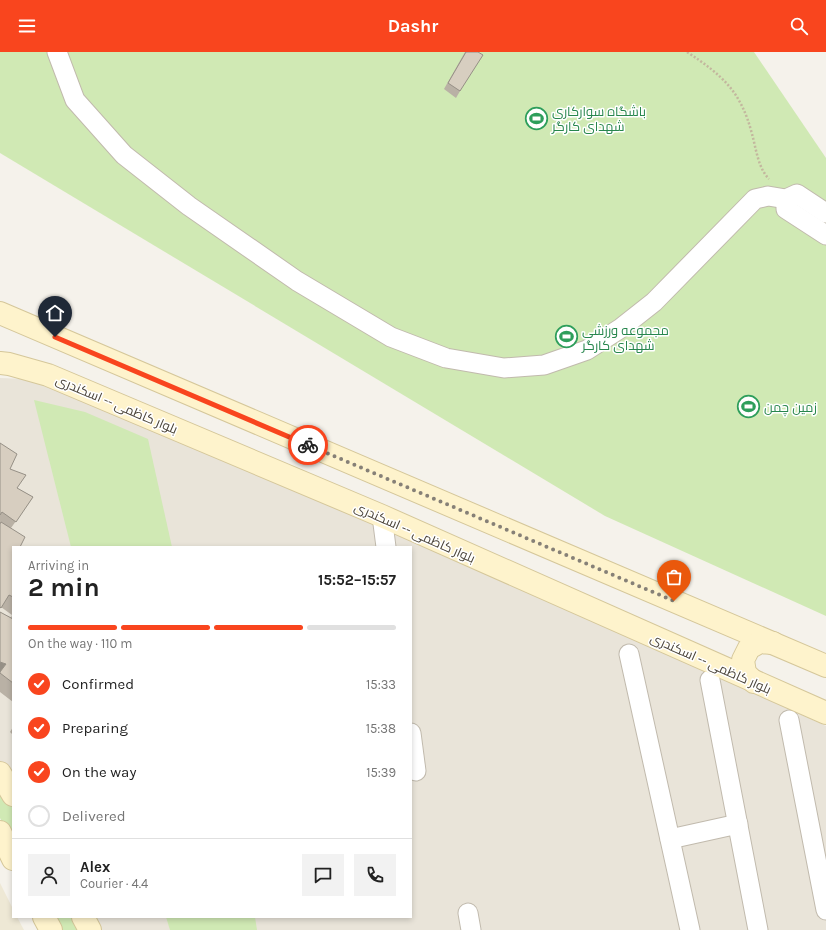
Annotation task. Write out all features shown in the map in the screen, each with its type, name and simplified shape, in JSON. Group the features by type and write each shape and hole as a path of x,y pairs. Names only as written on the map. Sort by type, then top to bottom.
{"street":[{"path":"57,52 75,100 124,155 183,202 317,293 391,337 446,358 504,368 544,365 587,350 621,328 654,302 755,199 768,196 786,199 797,194 826,213"},
{"path":"786,199 786,209 826,236"},
{"path":"0,313 826,666"},
{"name":"بلوار کاظمی -- اسکندری","path":"0,363 9,364 48,375 382,516 826,713"},
{"path":"382,516 386,546"},
{"path":"754,682 745,673 744,660 749,648 760,642 773,643"},
{"path":"629,654 690,930"},
{"path":"710,680 758,930"},
{"path":"789,720 820,853 826,910"},
{"path":"412,741 416,771"},
{"path":"0,773 12,793"},
{"path":"670,839 738,824"},
{"path":"0,832 12,857"},
{"path":"45,918 51,930"},
{"path":"84,918 90,930"}],"path":[{"path":"687,52 719,74 741,102 750,125 758,157 765,176 786,199"}],"shaded area":[{"path":"0,378 26,379 82,398 407,536 826,726 826,930 98,930 92,918 412,918 412,546 12,546 12,780 0,761"},
{"path":"0,883 12,907 12,918 18,918 24,930 0,930"}],"green space":[{"name":"مجموعه ورزشی شهدای کارگر","path":"0,52 754,52 826,158 826,616 605,516 0,153"},
{"path":"34,400 85,412 148,439 172,546 71,546"},
{"path":"0,783 12,805 12,842 0,818"},
{"path":"52,918 76,918 82,930 58,930"},
{"path":"166,918 255,918 257,930 170,930"}],"building":[{"path":"466,52 478,52 483,55 460,91 448,83"},
{"path":"0,443 17,454 10,469 26,475 17,488 33,497 16,522 2,512 0,515"},
{"path":"1,522 25,537 20,546 12,546 12,596 9,595 1,608 0,607"},
{"path":"0,612 12,618 12,682 0,673 6,664 0,662"}],"way so far":[{"path":"308,445 674,601"}],"place":[{"name":"باشگاه سوارکاری شهدای کارگر","path":"536,118"},
{"name":"مجموعه ورزشی شهدای کارگر","path":"566,337"},
{"name":"زمین چمن","path":"748,407"}],"route":[{"path":"55,337 308,445"}]}
